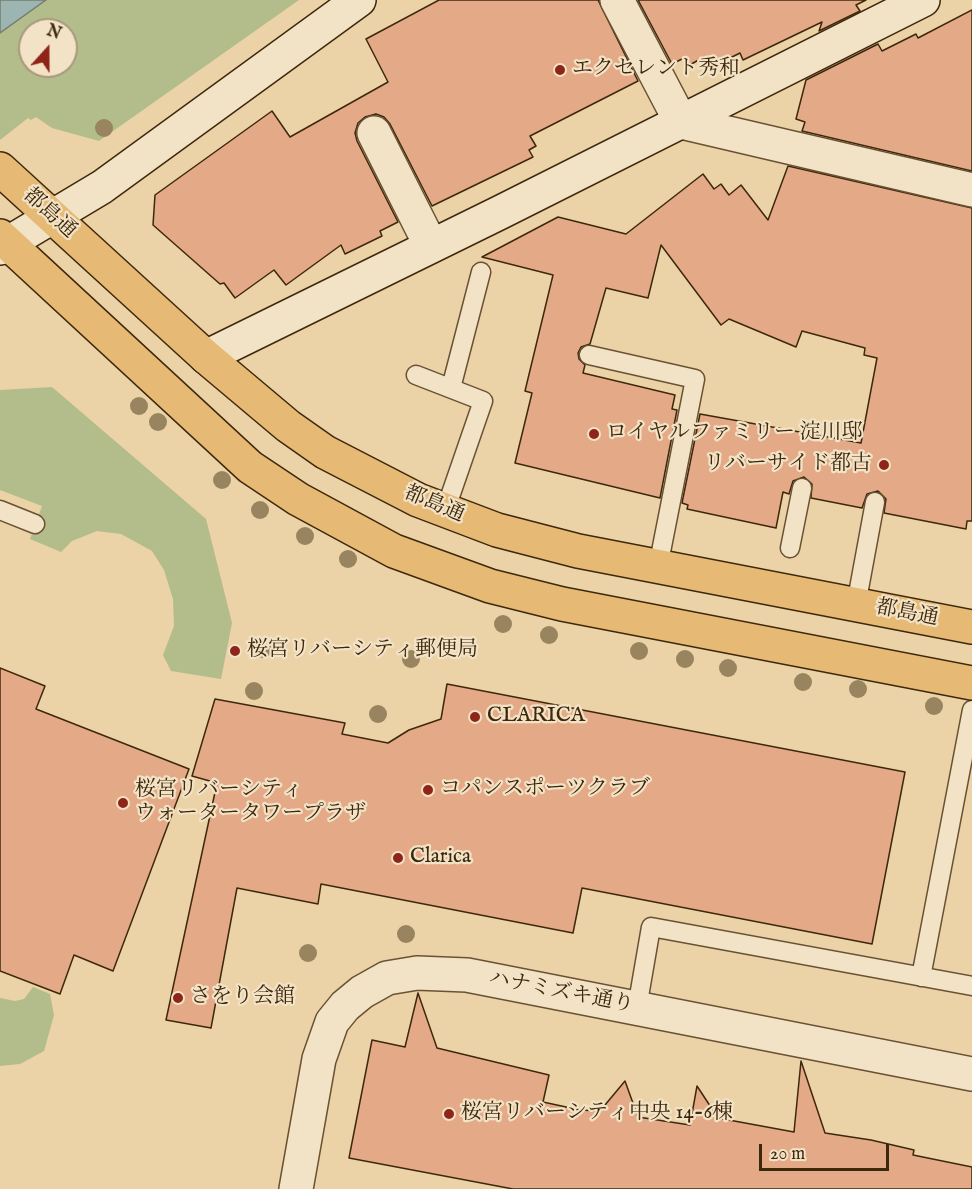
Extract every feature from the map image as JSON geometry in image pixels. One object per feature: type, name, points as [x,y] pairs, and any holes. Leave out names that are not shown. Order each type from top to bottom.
[{"type":"main road","name":"都島通","points":[[0,169],[206,357],[288,426],[325,452],[375,479],[445,511],[497,530],[578,551],[972,627]]},
{"type":"main road","points":[[2,243],[250,467],[298,499],[394,550],[490,586],[562,604],[972,683]]},
{"type":"street","points":[[2,243],[53,217],[164,143],[359,0]]},
{"type":"street","points":[[617,0],[681,122],[972,190]]},
{"type":"street","points":[[206,357],[923,0]]},
{"type":"street","points":[[374,132],[431,246]]},
{"type":"street","name":"ハナミズキ通り","points":[[296,1189],[324,1039],[332,1022],[345,1006],[387,978],[417,973],[467,975],[972,1074]]},
{"type":"lane","points":[[451,388],[481,272]]},
{"type":"lane","points":[[589,355],[695,379],[658,567]]},
{"type":"lane","points":[[416,375],[483,400],[445,511]]},
{"type":"lane","points":[[790,548],[802,488]]},
{"type":"lane","points":[[856,605],[875,502]]},
{"type":"lane","points":[[0,510],[35,524]]},
{"type":"lane","points":[[921,977],[972,710]]},
{"type":"lane","points":[[637,1008],[651,927],[972,986]]},
{"type":"green space","points":[[46,0],[299,0],[99,141],[52,128],[36,117],[31,120],[28,118],[0,140],[0,33],[18,20],[18,78],[78,78],[78,18],[21,18]]},
{"type":"green space","points":[[52,387],[206,519],[232,623],[221,679],[171,671],[163,655],[174,626],[173,599],[164,570],[152,551],[121,534],[97,531],[72,541],[61,552],[30,539],[42,506],[0,490],[0,390]]},
{"type":"green space","points":[[33,987],[50,994],[54,1015],[44,1051],[20,1064],[0,1066],[0,998],[15,1001],[24,999]]},
{"type":"water","points":[[0,0],[46,0],[18,18],[0,33]]},
{"type":"building","points":[[439,0],[598,0],[638,81],[530,136],[536,146],[529,150],[533,157],[432,206],[390,124],[384,117],[376,114],[365,117],[358,123],[355,133],[357,141],[398,222],[380,231],[382,236],[345,254],[341,245],[286,285],[274,270],[235,298],[224,283],[220,284],[153,225],[155,195],[272,111],[290,137],[388,82],[366,39]]},
{"type":"building","points":[[638,0],[866,0],[856,5],[860,11],[819,31],[822,22],[743,60],[740,53],[708,69],[702,58],[688,66],[684,58],[672,64]]},
{"type":"building","points":[[972,10],[972,171],[802,131],[805,122],[796,119],[806,80],[878,44],[882,51],[916,34],[918,38]]},
{"type":"building","points":[[788,166],[972,208],[972,521],[967,521],[966,529],[884,513],[886,499],[878,491],[867,494],[862,508],[811,498],[812,484],[804,477],[793,481],[789,494],[783,492],[776,528],[687,509],[688,505],[682,503],[700,414],[861,443],[877,358],[864,355],[865,348],[802,331],[796,347],[729,319],[721,325],[661,245],[648,298],[606,288],[590,344],[581,347],[578,353],[579,359],[585,365],[583,373],[675,395],[672,409],[677,410],[660,498],[515,463],[532,393],[525,391],[553,275],[482,257],[558,217],[626,234],[703,174],[714,189],[721,184],[729,195],[741,185],[768,220]]},
{"type":"building","name":"桜宮リバーシティ ウォータータワープラザ","points":[[0,668],[45,686],[36,709],[189,769],[113,971],[74,955],[60,994],[0,971]]},
{"type":"building","points":[[447,684],[905,772],[872,944],[582,888],[573,933],[321,884],[318,904],[237,888],[211,1028],[166,1020],[217,783],[192,776],[215,699],[345,723],[342,734],[388,743],[409,730],[441,719]]},
{"type":"building","points":[[418,993],[437,1048],[549,1075],[543,1102],[580,1110],[600,1111],[625,1081],[638,1117],[690,1125],[697,1086],[718,1118],[794,1132],[801,1061],[825,1133],[871,1140],[914,1150],[913,1155],[972,1167],[972,1189],[513,1189],[349,1158],[372,1040],[405,1047]]},
{"type":"place","name":"エクセレント秀和","points":[[560,70]]},
{"type":"place","name":"ロイヤルファミリー 淀川邸","points":[[594,434]]},
{"type":"place","name":"リバーサイド都古","points":[[884,465]]},
{"type":"place","name":"桜宮リバーシティ郵便局","points":[[235,651]]},
{"type":"place","name":"CLARICA","points":[[475,717]]},
{"type":"place","name":"コパンスポーツクラブ","points":[[428,790]]},
{"type":"place","name":"桜宮リバーシティ ウォータータワープラザ","points":[[123,803]]},
{"type":"place","name":"Clarica","points":[[398,858]]},
{"type":"place","name":"さをり会館","points":[[178,998]]},
{"type":"place","name":"桜宮リバーシティ中央 14-6棟","points":[[449,1114]]}]
